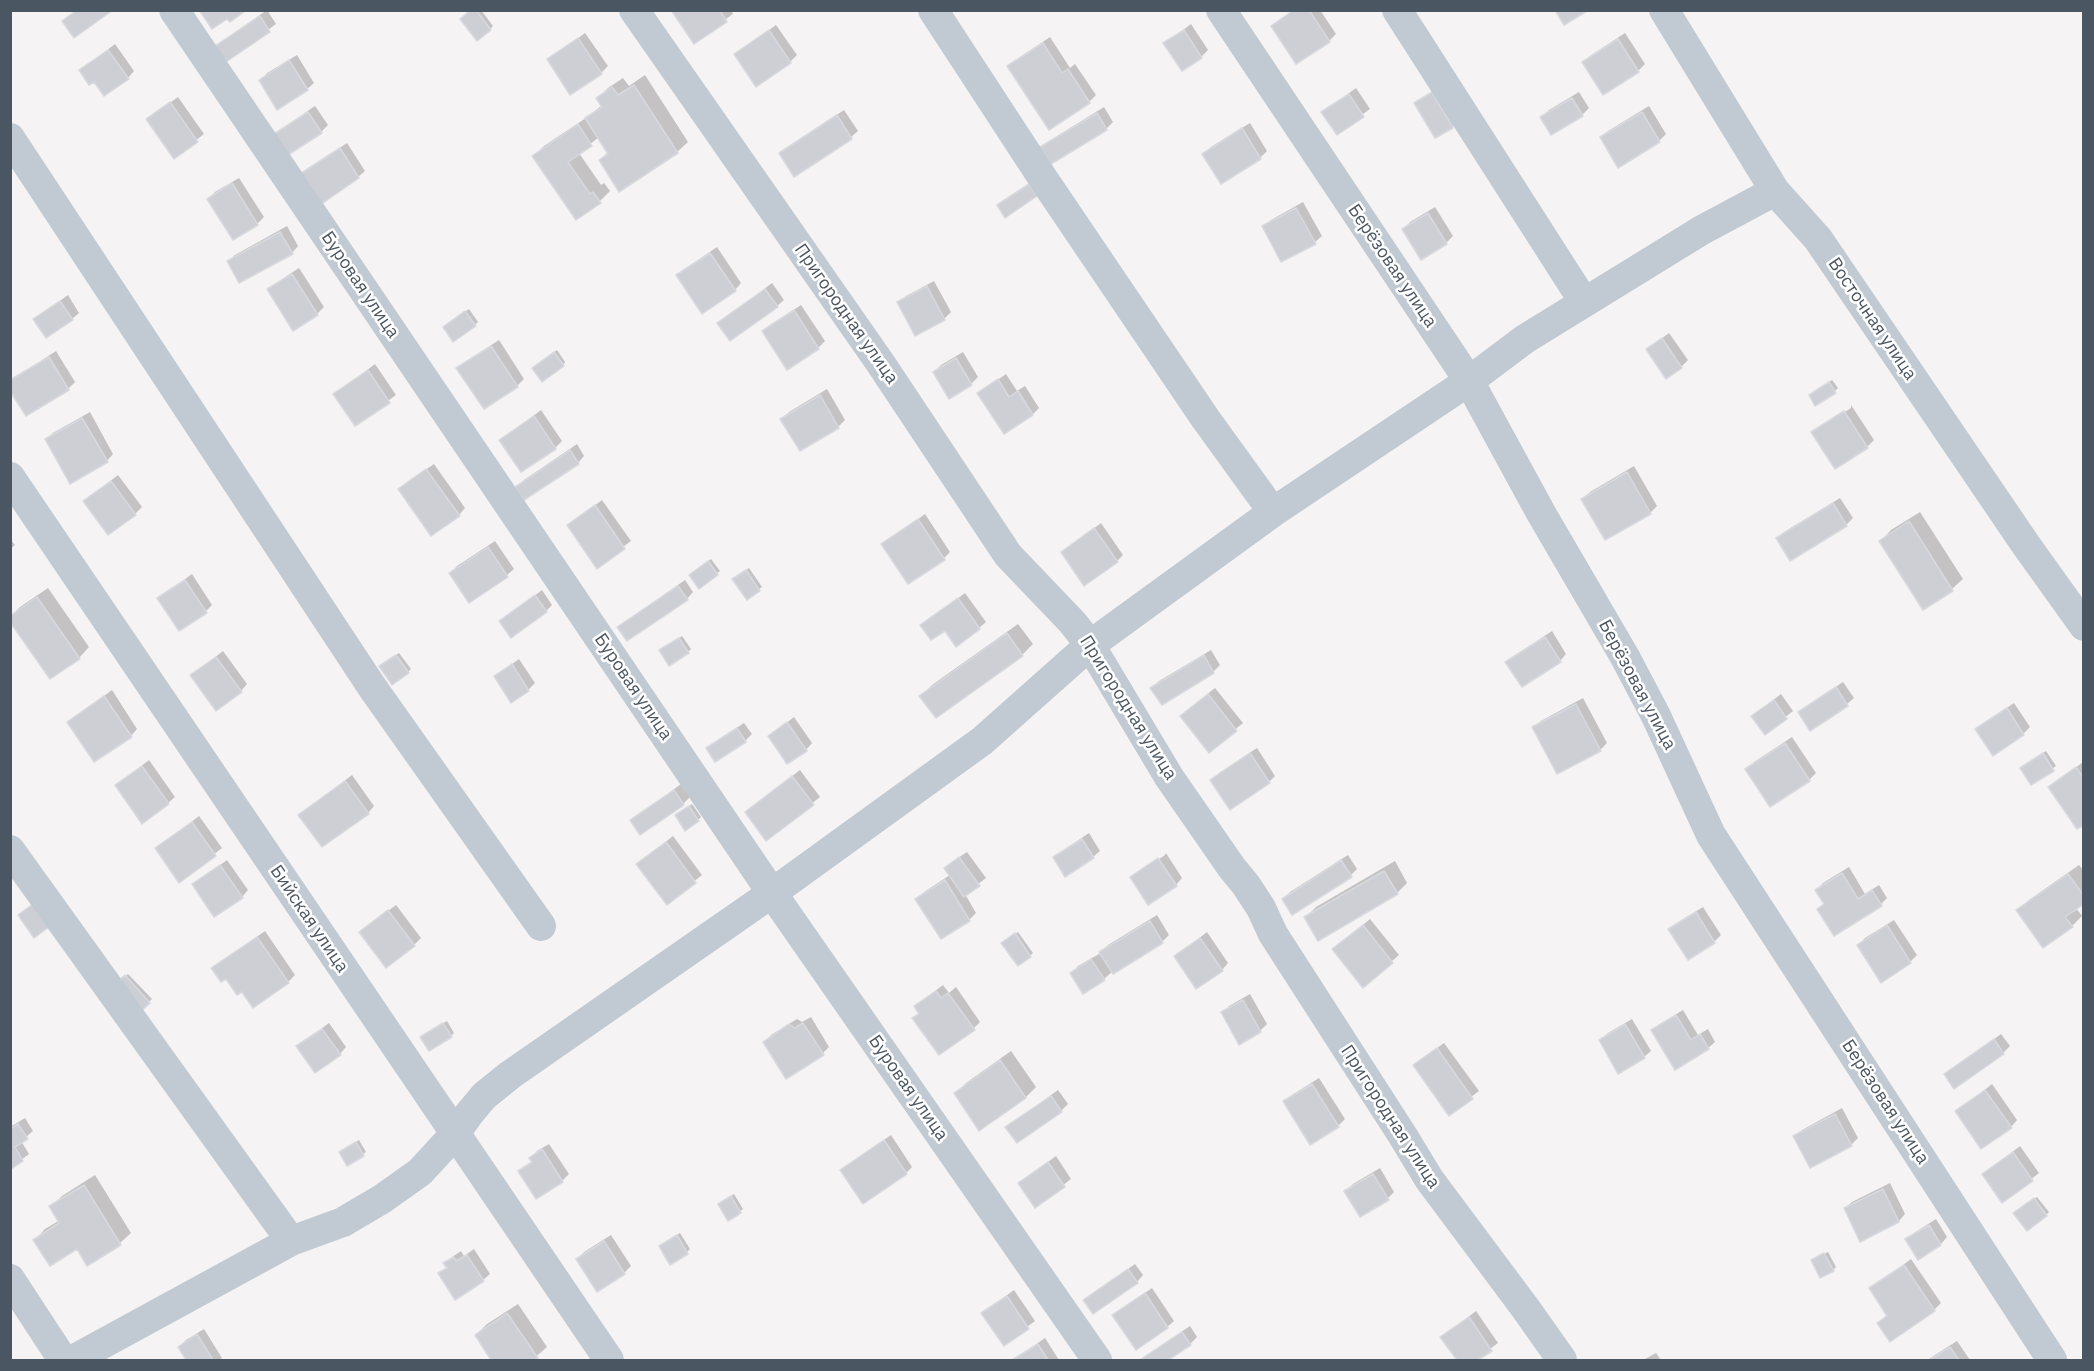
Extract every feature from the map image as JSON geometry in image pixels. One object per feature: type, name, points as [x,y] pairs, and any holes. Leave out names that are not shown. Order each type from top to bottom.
[{"type":"street","name":"Буровая улица","points":[[174,10],[772,893],[1096,1360]]},
{"type":"street","name":"Пригородная улица","points":[[634,10],[881,364],[1008,555],[1074,623],[1090,645],[1169,777],[1261,908],[1273,934],[1429,1179],[1527,1309],[1562,1360]]},
{"type":"street","points":[[933,10],[1044,180],[1198,408],[1273,512]]},
{"type":"street","name":"Берёзовая улица","points":[[1221,10],[1469,381],[1541,513],[1625,657],[1656,716],[1711,835],[2052,1360]]},
{"type":"street","points":[[1397,10],[1584,303]]},
{"type":"street","name":"Восточная улица","points":[[1664,10],[1775,190],[1818,239],[2026,545],[2084,626]]},
{"type":"street","points":[[10,138],[372,687],[541,926]]},
{"type":"street","points":[[73,1360],[291,1241],[344,1222],[382,1199],[420,1172],[455,1134],[484,1096],[510,1075],[772,893],[982,741],[1090,645],[1273,512],[1469,381],[1525,339],[1702,230],[1775,190]]},
{"type":"street","name":"Бийская улица","points":[[10,477],[609,1360]]},
{"type":"street","points":[[10,850],[291,1241]]},
{"type":"street","points":[[10,1279],[63,1360]]},
{"type":"building","points":[[77,10],[113,10],[74,38],[62,21]]},
{"type":"building","points":[[199,10],[243,10],[244,12],[230,22],[227,19],[212,29]]},
{"type":"building","points":[[471,10],[476,10],[491,30],[477,41],[460,19]]},
{"type":"building","points":[[671,10],[720,10],[727,22],[694,44]]},
{"type":"building","points":[[1294,10],[1309,10],[1330,42],[1296,64],[1271,26]]},
{"type":"building","points":[[1555,10],[1586,10],[1587,11],[1564,25]]},
{"type":"building","points":[[260,16],[270,32],[223,64],[212,48]]},
{"type":"building","points":[[769,30],[791,63],[756,87],[734,54]]},
{"type":"building","points":[[1184,30],[1202,58],[1182,71],[1163,43]]},
{"type":"building","points":[[578,38],[602,74],[570,95],[547,59]]},
{"type":"building","points":[[1618,39],[1639,72],[1603,95],[1582,62]]},
{"type":"building","points":[[1043,43],[1062,73],[1068,69],[1090,103],[1049,130],[1007,66]]},
{"type":"building","points":[[108,50],[129,79],[104,96],[94,82],[89,85],[79,70]]},
{"type":"building","points":[[289,60],[308,90],[277,110],[259,80]]},
{"type":"building","points":[[634,85],[678,153],[619,192],[599,160],[608,154],[585,118],[602,107],[596,98],[612,87],[618,95]]},
{"type":"building","points":[[1432,92],[1453,128],[1435,138],[1414,103]]},
{"type":"building","points":[[1349,94],[1364,117],[1337,135],[1321,112]]},
{"type":"building","points":[[1572,98],[1583,116],[1551,135],[1540,117]]},
{"type":"building","points":[[170,102],[198,142],[174,159],[146,119]]},
{"type":"building","points":[[308,112],[322,133],[288,155],[274,134]]},
{"type":"building","points":[[1642,112],[1660,142],[1618,168],[1600,137]]},
{"type":"building","points":[[1097,113],[1107,130],[1051,164],[1040,147]]},
{"type":"building","points":[[837,115],[852,139],[794,177],[779,153]]},
{"type":"building","points":[[578,124],[592,146],[568,162],[590,194],[593,192],[601,203],[576,220],[532,156]]},
{"type":"building","points":[[1242,128],[1261,159],[1221,184],[1202,154]]},
{"type":"building","points":[[340,148],[359,178],[320,205],[300,174]]},
{"type":"building","points":[[232,183],[258,225],[233,240],[207,199]]},
{"type":"building","points":[[1029,184],[1037,196],[1005,218],[997,205]]},
{"type":"building","points":[[1296,208],[1316,244],[1281,262],[1262,226]]},
{"type":"building","points":[[1428,213],[1447,244],[1421,260],[1402,229]]},
{"type":"building","points":[[280,232],[293,254],[239,283],[227,261]]},
{"type":"building","points":[[710,253],[736,291],[702,314],[676,275]]},
{"type":"building","points":[[292,274],[318,315],[293,331],[267,289]]},
{"type":"building","points":[[927,286],[945,320],[915,336],[897,302]]},
{"type":"building","points":[[765,289],[778,307],[730,341],[717,323]]},
{"type":"building","points":[[60,301],[73,320],[46,338],[33,319]]},
{"type":"building","points":[[794,310],[819,349],[787,370],[762,331]]},
{"type":"building","points":[[465,311],[476,326],[453,342],[443,327]]},
{"type":"building","points":[[1662,338],[1682,368],[1666,379],[1646,349]]},
{"type":"building","points":[[491,346],[518,387],[484,409],[456,368]]},
{"type":"building","points":[[554,352],[564,366],[542,382],[532,368]]},
{"type":"building","points":[[49,357],[69,390],[26,416],[10,391],[10,380]]},
{"type":"building","points":[[956,358],[972,385],[949,399],[933,372]]},
{"type":"building","points":[[368,370],[390,403],[355,426],[333,394]]},
{"type":"building","points":[[998,379],[1009,397],[1018,391],[1033,415],[1004,434],[977,393]]},
{"type":"building","points":[[1829,382],[1836,393],[1815,406],[1809,395]]},
{"type":"building","points":[[820,395],[839,428],[800,451],[780,419]]},
{"type":"building","points":[[1844,411],[1868,448],[1835,469],[1811,432]]},
{"type":"building","points":[[534,416],[556,449],[521,472],[499,440]]},
{"type":"building","points":[[82,418],[108,462],[70,484],[45,439]]},
{"type":"building","points":[[570,450],[579,464],[524,500],[515,487]]},
{"type":"building","points":[[426,469],[460,516],[431,536],[398,489]]},
{"type":"building","points":[[1627,472],[1651,514],[1605,540],[1581,499]]},
{"type":"building","points":[[111,481],[136,515],[108,535],[83,501]]},
{"type":"building","points":[[1833,503],[1847,526],[1790,561],[1776,538]]},
{"type":"building","points":[[595,505],[625,549],[597,569],[567,525]]},
{"type":"building","points":[[918,519],[945,560],[908,584],[881,544]]},
{"type":"building","points":[[1909,521],[1953,591],[1923,610],[1879,541]]},
{"type":"building","points":[[1094,528],[1118,562],[1084,586],[1061,552]]},
{"type":"building","points":[[488,547],[508,577],[469,603],[449,573]]},
{"type":"building","points":[[708,561],[718,575],[699,589],[689,575]]},
{"type":"building","points":[[746,570],[760,591],[747,600],[732,579]]},
{"type":"building","points":[[185,580],[207,613],[179,631],[157,598]]},
{"type":"building","points":[[678,586],[688,600],[627,641],[617,627]]},
{"type":"building","points":[[535,595],[547,612],[511,638],[499,621]]},
{"type":"building","points":[[37,597],[80,659],[50,679],[10,622],[10,616]]},
{"type":"building","points":[[958,598],[980,629],[956,647],[945,631],[931,640],[920,625]]},
{"type":"building","points":[[1007,633],[1023,656],[936,718],[919,696]]},
{"type":"building","points":[[1545,637],[1561,662],[1522,687],[1505,662]]},
{"type":"building","points":[[679,638],[689,653],[669,666],[659,650]]},
{"type":"building","points":[[396,655],[409,673],[392,685],[379,666]]},
{"type":"building","points":[[1204,655],[1214,673],[1162,705],[1150,688]]},
{"type":"building","points":[[216,657],[242,692],[216,711],[190,675]]},
{"type":"building","points":[[512,664],[529,691],[511,703],[494,676]]},
{"type":"building","points":[[1836,687],[1848,706],[1810,731],[1798,712]]},
{"type":"building","points":[[1208,694],[1237,731],[1209,753],[1180,716]]},
{"type":"building","points":[[104,696],[132,737],[94,762],[67,722]]},
{"type":"building","points":[[1774,700],[1787,719],[1765,735],[1751,716]]},
{"type":"building","points":[[1576,704],[1601,751],[1557,774],[1532,727]]},
{"type":"building","points":[[2007,708],[2024,735],[1993,756],[1975,729]]},
{"type":"building","points":[[787,722],[807,751],[787,764],[768,736]]},
{"type":"building","points":[[737,728],[746,742],[715,762],[706,748]]},
{"type":"building","points":[[1785,743],[1810,781],[1770,807],[1745,769]]},
{"type":"building","points":[[1250,753],[1270,783],[1230,810],[1210,780]]},
{"type":"building","points":[[2043,753],[2054,771],[2031,785],[2020,768]]},
{"type":"building","points":[[142,766],[169,804],[142,824],[115,785]]},
{"type":"building","points":[[2076,767],[2084,779],[2084,825],[2077,829],[2048,787]]},
{"type":"building","points":[[792,776],[814,805],[766,841],[745,812]]},
{"type":"building","points":[[345,781],[369,814],[322,847],[298,815]]},
{"type":"building","points":[[674,790],[684,805],[640,835],[630,820]]},
{"type":"building","points":[[689,806],[699,821],[685,831],[675,815]]},
{"type":"building","points":[[192,822],[216,856],[179,883],[155,848]]},
{"type":"building","points":[[1082,839],[1094,858],[1065,877],[1053,857]]},
{"type":"building","points":[[666,842],[696,883],[667,905],[636,864]]},
{"type":"building","points":[[959,857],[980,886],[964,897],[944,868]]},
{"type":"building","points":[[1158,858],[1177,886],[1148,905],[1130,877]]},
{"type":"building","points":[[1341,860],[1352,877],[1292,915],[1282,899]]},
{"type":"building","points":[[220,865],[243,898],[214,917],[192,884]]},
{"type":"building","points":[[1384,871],[1398,894],[1318,941],[1304,917]]},
{"type":"building","points":[[1842,873],[1858,899],[1872,890],[1882,906],[1834,936],[1817,909],[1824,904],[1815,890]]},
{"type":"building","points":[[2068,874],[2084,896],[2084,904],[2065,917],[2073,927],[2043,948],[2016,910]]},
{"type":"building","points":[[945,880],[970,921],[941,939],[915,899]]},
{"type":"building","points":[[33,904],[49,927],[34,938],[18,915]]},
{"type":"building","points":[[388,910],[415,946],[386,968],[359,932]]},
{"type":"building","points":[[1696,912],[1715,943],[1688,960],[1668,929]]},
{"type":"building","points":[[1150,921],[1163,943],[1113,974],[1099,952]]},
{"type":"building","points":[[1363,925],[1393,963],[1363,988],[1332,949]]},
{"type":"building","points":[[1887,925],[1911,963],[1881,983],[1857,945]]},
{"type":"building","points":[[1015,933],[1031,957],[1018,966],[1001,943]]},
{"type":"building","points":[[257,937],[289,983],[253,1008],[242,992],[237,995],[226,979],[221,982],[211,968]]},
{"type":"building","points":[[1200,938],[1223,971],[1196,989],[1174,956]]},
{"type":"building","points":[[1091,959],[1105,980],[1083,994],[1070,973]]},
{"type":"building","points":[[125,975],[150,1003],[138,1014],[113,986]]},
{"type":"building","points":[[936,991],[941,998],[948,993],[975,1030],[939,1055],[912,1018],[919,1014],[914,1006]]},
{"type":"building","points":[[1243,1000],[1261,1032],[1239,1045],[1221,1012]]},
{"type":"building","points":[[1676,1015],[1691,1040],[1700,1034],[1709,1049],[1675,1070],[1651,1030]]},
{"type":"building","points":[[443,1023],[452,1037],[429,1051],[420,1037]]},
{"type":"building","points":[[803,1023],[824,1055],[786,1079],[763,1042],[789,1024],[795,1028]]},
{"type":"building","points":[[1625,1024],[1645,1058],[1618,1074],[1599,1040]]},
{"type":"building","points":[[322,1029],[341,1055],[315,1073],[296,1046]]},
{"type":"building","points":[[1994,1039],[2004,1054],[1954,1089],[1944,1074]]},
{"type":"building","points":[[1437,1048],[1473,1099],[1449,1116],[1413,1065]]},
{"type":"building","points":[[1000,1060],[1026,1098],[979,1131],[954,1093]]},
{"type":"building","points":[[1312,1084],[1339,1127],[1310,1145],[1283,1101]]},
{"type":"building","points":[[1985,1090],[2012,1128],[1981,1149],[1955,1111]]},
{"type":"building","points":[[1051,1096],[1062,1112],[1017,1143],[1005,1127]]},
{"type":"building","points":[[1835,1114],[1852,1146],[1810,1168],[1793,1136]]},
{"type":"building","points":[[18,1124],[28,1139],[15,1147],[23,1161],[10,1170],[10,1129]]},
{"type":"building","points":[[884,1140],[907,1174],[863,1204],[840,1170]]},
{"type":"building","points":[[356,1142],[364,1156],[347,1166],[339,1152]]},
{"type":"building","points":[[542,1149],[563,1182],[536,1199],[518,1171],[532,1162],[529,1158]]},
{"type":"building","points":[[2013,1152],[2033,1181],[2002,1203],[1982,1174]]},
{"type":"building","points":[[1048,1162],[1065,1187],[1035,1208],[1018,1183]]},
{"type":"building","points":[[1373,1174],[1389,1200],[1360,1217],[1344,1191]]},
{"type":"building","points":[[84,1185],[121,1245],[87,1266],[77,1249],[50,1266],[33,1240],[59,1223],[49,1206]]},
{"type":"building","points":[[1883,1189],[1899,1222],[1860,1242],[1844,1208]]},
{"type":"building","points":[[731,1196],[741,1213],[728,1221],[718,1204]]},
{"type":"building","points":[[2034,1198],[2047,1216],[2027,1231],[2013,1213]]},
{"type":"building","points":[[1929,1225],[1941,1245],[1918,1260],[1905,1239]]},
{"type":"building","points":[[677,1235],[688,1254],[670,1265],[659,1246]]},
{"type":"building","points":[[604,1241],[625,1274],[597,1292],[576,1259]]},
{"type":"building","points":[[1824,1253],[1834,1271],[1820,1278],[1811,1260]]},
{"type":"building","points":[[467,1255],[484,1281],[455,1300],[438,1273],[447,1268],[443,1263],[454,1257],[456,1261]]},
{"type":"building","points":[[1904,1265],[1935,1311],[1890,1342],[1877,1323],[1887,1316],[1869,1288]]},
{"type":"building","points":[[1128,1269],[1138,1283],[1093,1314],[1083,1300]]},
{"type":"building","points":[[1145,1293],[1168,1328],[1136,1350],[1112,1315]]},
{"type":"building","points":[[1007,1296],[1029,1329],[1004,1346],[981,1313]]},
{"type":"building","points":[[507,1313],[538,1358],[534,1360],[491,1360],[475,1335]]},
{"type":"building","points":[[1469,1317],[1492,1351],[1478,1360],[1457,1360],[1440,1337]]},
{"type":"building","points":[[1182,1332],[1191,1345],[1168,1360],[1140,1360]]},
{"type":"building","points":[[197,1334],[213,1360],[186,1360],[178,1347]]},
{"type":"building","points":[[1038,1344],[1048,1360],[1012,1360]]},
{"type":"building","points":[[1950,1347],[1959,1360],[1929,1360]]}]
